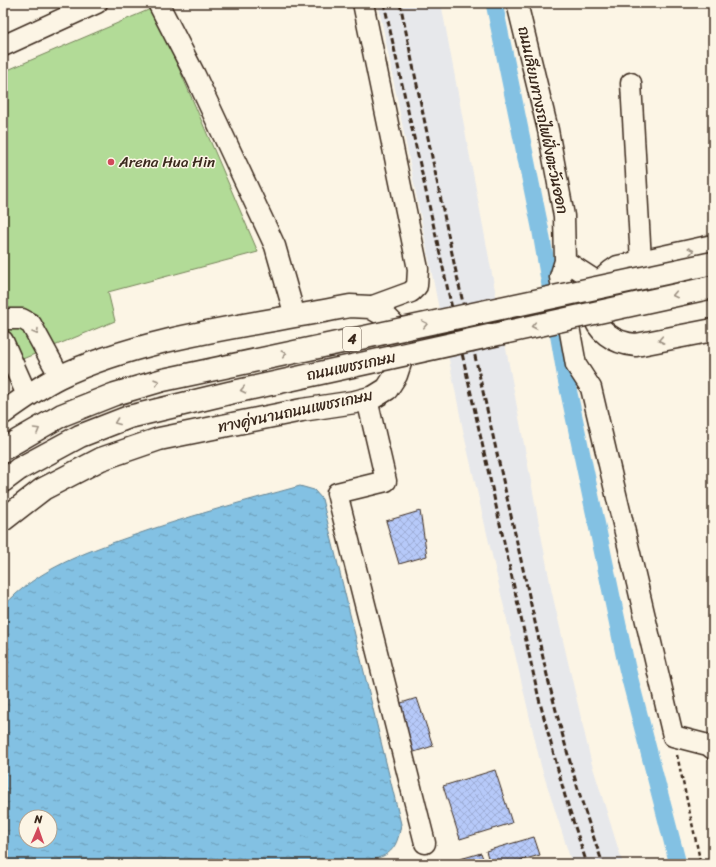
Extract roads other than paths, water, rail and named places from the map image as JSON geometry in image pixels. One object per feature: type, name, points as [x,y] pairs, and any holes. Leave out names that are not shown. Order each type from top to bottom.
[{"type":"main road","points":[[713,246],[618,267],[599,283],[594,294],[593,306],[595,319],[602,330],[611,339],[623,344],[636,345],[713,330]]},
{"type":"main road","name":"ถนนเพชรเกษม","points":[[3,449],[62,415],[115,394],[163,380],[713,263]]},
{"type":"main road","name":"ถนนเพชรเกษม","points":[[11,475],[80,436],[129,417],[713,287]]},
{"type":"main road","points":[[3,413],[27,396],[60,377],[99,361],[129,351],[187,337],[295,316],[350,306],[370,307]]},
{"type":"main road","name":"ทางคู่ขนานถนนเพชรเกษม","points":[[3,520],[43,489],[101,459],[154,441],[374,397],[387,389],[396,375],[401,360],[399,334],[384,315],[370,307]]},
{"type":"street","points":[[3,46],[97,3]]},
{"type":"street","points":[[158,3],[195,75],[275,246],[295,316]]},
{"type":"street","points":[[363,3],[418,269],[417,286],[410,292],[370,307]]},
{"type":"street","name":"ถนนเลียบทางรถไฟฝั่งตะวันออก","points":[[518,3],[548,130],[564,216],[565,261],[560,277],[576,365],[591,388],[673,736],[708,746],[713,749]]},
{"type":"street","points":[[631,83],[641,261]]},
{"type":"street","points":[[565,261],[599,283]]},
{"type":"street","points":[[3,319],[22,318],[31,324],[60,377]]},
{"type":"street","points":[[3,341],[27,396]]},
{"type":"street","points":[[367,399],[386,481],[337,492],[425,843]]},
{"type":"water","points":[[300,486],[314,490],[322,499],[401,824],[399,836],[395,845],[385,855],[378,858],[348,864],[3,864],[3,607],[30,583],[61,564],[78,556],[150,530]]},
{"type":"waterway","points":[[494,3],[540,227],[566,379],[627,668],[678,864]]},
{"type":"railway","points":[[384,3],[539,699],[565,796],[587,864]]},
{"type":"railway","points":[[400,3],[454,263],[546,671],[572,768],[603,864]]},
{"type":"place","name":"Arena Hua Hin","points":[[111,162]]}]
